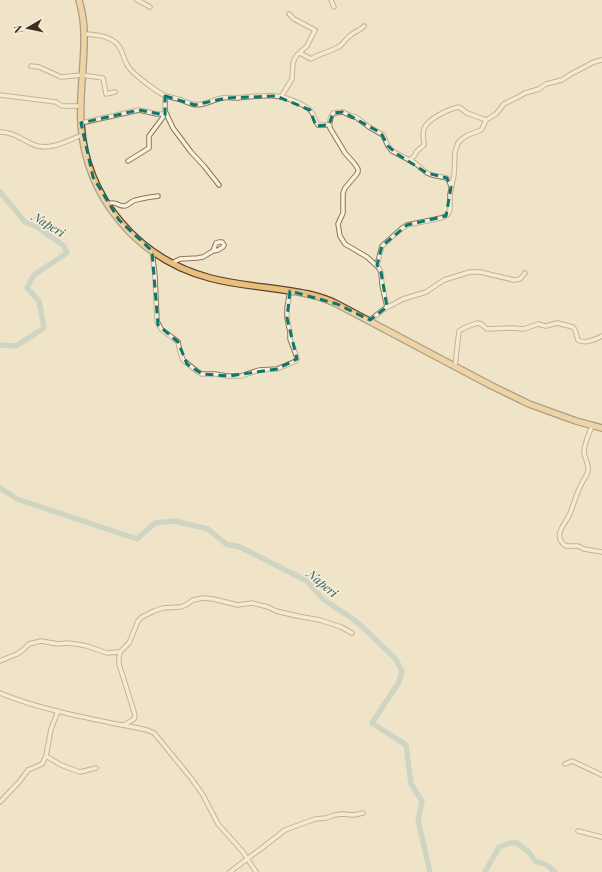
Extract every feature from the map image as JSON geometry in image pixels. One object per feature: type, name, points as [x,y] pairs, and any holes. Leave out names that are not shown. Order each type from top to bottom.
[{"type":"highway","points":[[79,0],[83,16],[84,34],[81,123],[84,144],[93,176],[107,204],[119,220],[130,232],[152,251],[186,270],[211,278],[232,283],[311,295],[337,304],[529,404],[554,414],[602,428]]},
{"type":"street","points":[[137,0],[150,7]]},
{"type":"street","points":[[331,0],[334,7]]},
{"type":"street","points":[[281,97],[292,79],[293,63],[297,55],[307,46],[315,30],[294,19],[290,14]]},
{"type":"street","points":[[300,52],[311,59],[317,55],[341,46],[351,34],[362,29],[364,26]]},
{"type":"street","points":[[84,34],[96,35],[113,40],[118,45],[124,61],[130,69],[165,96],[195,105],[226,98],[276,96],[296,102],[310,110],[313,113],[315,122],[318,125],[329,125]]},
{"type":"street","points":[[387,307],[382,285],[381,272],[377,263],[382,246],[407,225],[441,218],[448,214],[450,210],[451,187],[454,175],[455,152],[458,143],[468,135],[482,129],[486,120],[496,114],[504,104],[526,93],[539,89],[546,84],[562,80],[594,62],[602,60]]},
{"type":"street","points":[[31,66],[39,67],[61,77],[82,75],[103,78],[106,94],[115,92]]},
{"type":"street","points":[[0,95],[56,102],[62,106],[81,106]]},
{"type":"street","points":[[128,161],[148,150],[150,147],[149,136],[165,112],[165,96]]},
{"type":"street","points":[[410,160],[424,145],[424,129],[433,119],[459,107],[467,113],[486,120]]},
{"type":"street","points":[[81,123],[139,110],[157,114],[165,112]]},
{"type":"street","points":[[165,112],[173,128],[184,143],[219,185]]},
{"type":"street","points":[[379,268],[367,257],[345,244],[340,236],[338,224],[343,213],[343,193],[345,188],[358,172],[358,169],[345,153],[331,130],[329,125],[333,113],[343,112],[356,117],[383,135],[392,151],[410,160],[427,173],[447,178],[451,187]]},
{"type":"street","points":[[0,132],[11,133],[30,144],[44,147],[58,144],[82,135]]},
{"type":"street","points":[[107,204],[112,202],[125,206],[133,201],[158,196]]},
{"type":"street","points":[[152,251],[158,324],[162,330],[178,342],[180,355],[183,360],[202,374],[241,376],[260,370],[277,369],[296,361],[297,360],[286,318],[290,291]]},
{"type":"street","points":[[172,263],[180,259],[203,257],[213,251]]},
{"type":"street","points":[[370,320],[387,307],[405,298],[428,291],[444,280],[470,272],[514,280],[520,278],[525,273]]},
{"type":"street","points":[[455,366],[460,330],[477,323],[481,324],[487,329],[524,329],[538,324],[546,326],[557,322],[573,327],[578,340],[583,342],[602,336]]},
{"type":"street","points":[[592,426],[584,449],[588,472],[560,533],[561,541],[566,546],[576,546],[585,550],[602,552]]},
{"type":"street","points":[[124,725],[134,719],[135,715],[119,664],[120,652],[129,643],[138,621],[142,617],[154,611],[163,608],[180,607],[193,600],[203,598],[235,604],[252,603],[268,607],[276,611],[341,626],[352,633]]},
{"type":"street","points":[[0,661],[17,654],[29,644],[41,641],[87,646],[107,653],[120,652]]},
{"type":"street","points":[[0,693],[18,701],[147,730],[157,736],[199,790],[218,824],[256,872]]},
{"type":"street","points":[[0,802],[28,770],[42,764],[46,756],[51,729],[58,711]]},
{"type":"street","points":[[46,756],[61,766],[80,772],[96,768]]},
{"type":"street","points":[[565,764],[572,761],[602,775]]},
{"type":"street","points":[[230,872],[285,830],[315,819],[326,818],[339,814],[354,815],[363,813]]},
{"type":"street","points":[[578,831],[602,837]]},
{"type":"highlighted area","points":[[165,96],[195,105],[226,98],[276,96],[310,110],[316,126],[329,125],[333,113],[343,112],[381,133],[388,146],[397,154],[427,173],[447,178],[451,187],[446,216],[407,225],[382,246],[377,265],[381,272],[387,307],[370,320],[337,304],[290,291],[287,318],[297,359],[277,369],[229,376],[202,374],[187,364],[178,342],[158,325],[152,251],[119,220],[93,177],[81,123],[139,110],[165,115]]},
{"type":"waterway","name":"Naperi","points":[[0,192],[25,222],[37,227],[64,246],[67,253],[34,275],[27,288],[39,301],[44,328],[16,346],[0,345]]},
{"type":"waterway","name":"Naperi","points":[[0,488],[17,499],[137,539],[155,523],[175,521],[208,529],[226,544],[240,547],[307,581],[323,599],[357,622],[395,658],[402,671],[399,682],[372,723],[406,745],[411,784],[422,801],[418,820],[430,872]]},
{"type":"waterway","name":"Naperi","points":[[485,872],[499,847],[510,843],[517,843],[529,852],[535,861],[547,865],[555,872]]}]
